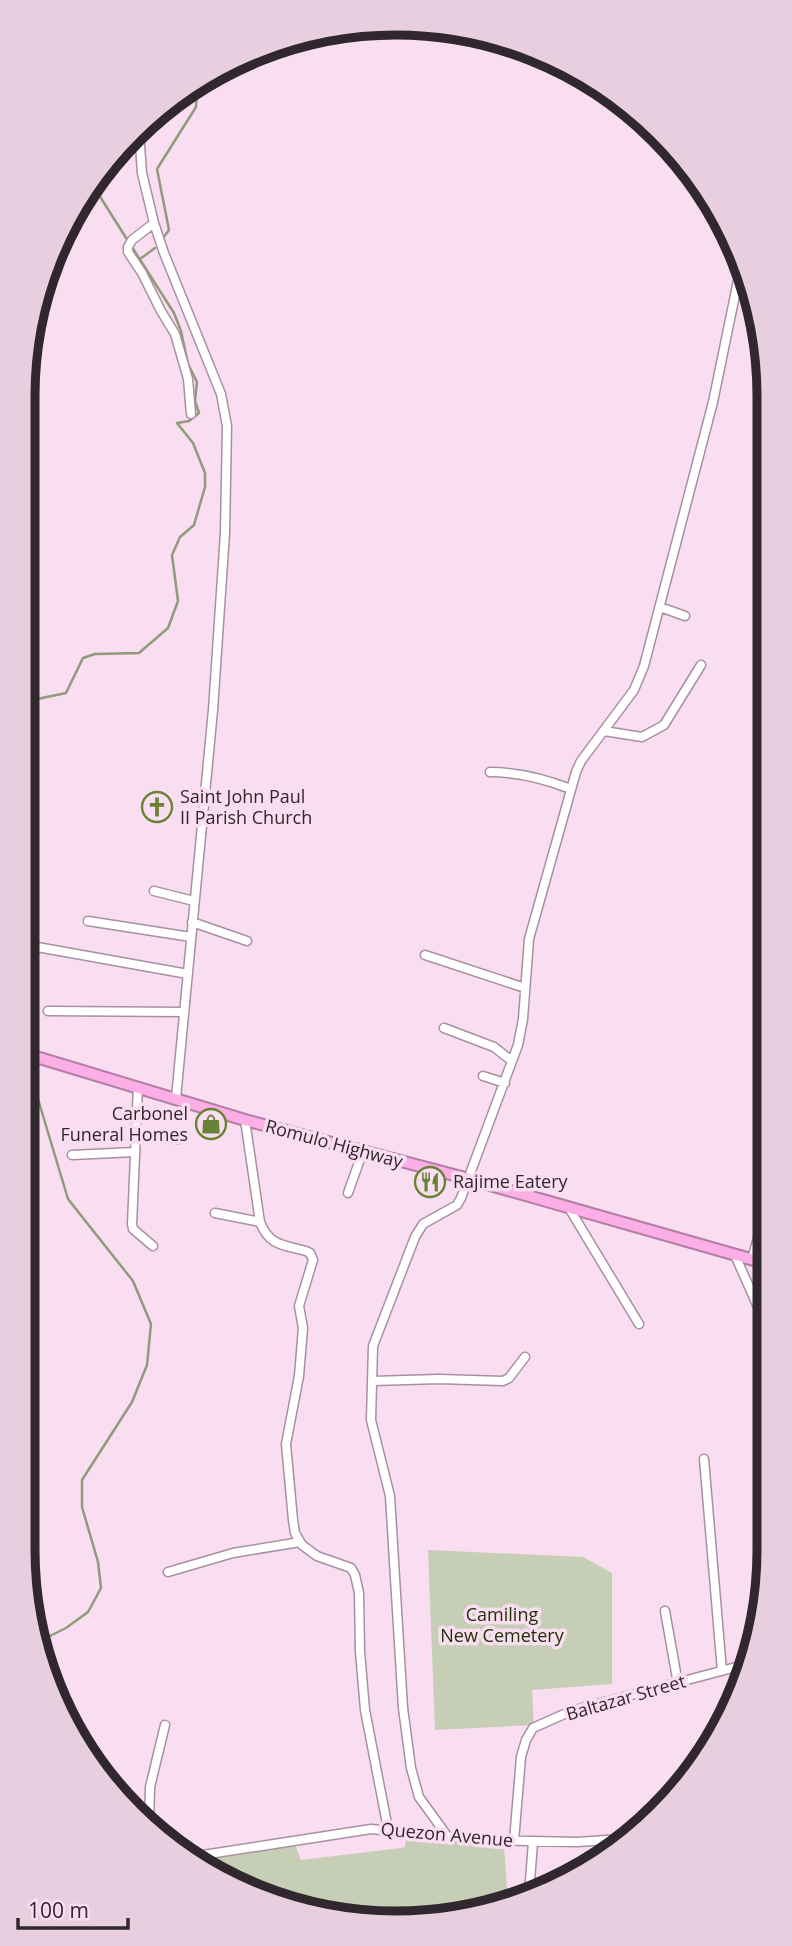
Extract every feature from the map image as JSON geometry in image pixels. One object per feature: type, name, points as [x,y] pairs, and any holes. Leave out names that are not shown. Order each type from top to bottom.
[{"type":"highway","name":"Romulo Highway","points":[[35,1057],[245,1120],[468,1179],[757,1261]]},
{"type":"street","points":[[140,142],[142,173],[154,223],[221,394],[227,419],[225,533],[213,710],[176,1098]]},
{"type":"street","points":[[154,223],[132,240],[128,252],[176,334],[188,379],[191,414]]},
{"type":"street","points":[[448,1838],[419,1797],[411,1768],[403,1708],[390,1496],[371,1420],[373,1346],[415,1237],[423,1224],[457,1205],[505,1083],[522,1030],[529,939],[571,789],[578,766],[639,680],[713,402],[738,280]]},
{"type":"street","points":[[660,607],[685,616]]},
{"type":"street","points":[[604,731],[642,737],[664,725],[701,665]]},
{"type":"street","points":[[490,772],[516,774],[571,789]]},
{"type":"street","points":[[154,891],[194,901]]},
{"type":"street","points":[[88,921],[191,937]]},
{"type":"street","points":[[192,922],[247,941]]},
{"type":"street","points":[[35,947],[188,974]]},
{"type":"street","points":[[425,955],[525,988]]},
{"type":"street","points":[[48,1011],[184,1012]]},
{"type":"street","points":[[444,1028],[494,1047],[512,1061]]},
{"type":"street","points":[[483,1076],[505,1083]]},
{"type":"street","points":[[138,1087],[132,1224],[133,1229],[153,1246]]},
{"type":"street","points":[[245,1120],[260,1222],[268,1238],[306,1251],[313,1260],[299,1306],[303,1328],[299,1376],[286,1444],[293,1520],[300,1542],[317,1556],[351,1568],[355,1574],[359,1593],[365,1710],[388,1829]]},
{"type":"street","points":[[136,1135],[178,1139]]},
{"type":"street","points":[[348,1193],[363,1151]]},
{"type":"street","points":[[72,1155],[135,1152]]},
{"type":"street","points":[[569,1208],[639,1324]]},
{"type":"street","points":[[215,1213],[260,1222]]},
{"type":"street","points":[[752,1259],[757,1241]]},
{"type":"street","points":[[735,1255],[757,1305]]},
{"type":"street","points":[[373,1381],[439,1378],[503,1381],[509,1378],[525,1357]]},
{"type":"street","points":[[704,1459],[722,1671]]},
{"type":"street","points":[[168,1572],[233,1553],[300,1542]]},
{"type":"street","points":[[665,1611],[678,1684]]},
{"type":"street","name":"Baltazar Street","points":[[514,1841],[521,1757],[533,1728],[572,1711],[738,1667]]},
{"type":"street","points":[[149,1813],[150,1787],[165,1725]]},
{"type":"street","name":"Quezon Avenue","points":[[203,1855],[357,1831],[388,1829],[448,1838],[533,1842],[611,1839]]},
{"type":"street","points":[[530,1886],[533,1842]]},
{"type":"green space","name":"Camiling New Cemetery","points":[[428,1550],[583,1557],[612,1573],[612,1684],[532,1690],[534,1725],[435,1730]]},
{"type":"green space","points":[[406,1839],[504,1844],[507,1891],[515,1891],[443,1908],[396,1911],[349,1908],[280,1892],[210,1860],[295,1845],[301,1860],[405,1847]]},
{"type":"waterway","points":[[163,238],[169,230],[157,169],[196,107],[197,95]]},
{"type":"waterway","points":[[98,193],[128,241]]},
{"type":"waterway","points":[[35,699],[66,693],[83,658],[95,654],[139,653],[168,628],[178,601],[172,555],[180,537],[194,525],[205,487],[205,473],[193,443],[177,423],[189,421],[199,413],[195,401],[197,382],[188,364],[174,313],[132,247]]},
{"type":"waterway","points":[[140,259],[155,248]]},
{"type":"waterway","points":[[35,1089],[68,1199],[133,1281],[151,1324],[147,1365],[132,1402],[82,1480],[82,1507],[98,1562],[101,1588],[88,1612],[46,1638]]},
{"type":"place","name":"Saint John Paul II Parish Church","points":[[157,807]]},
{"type":"place","name":"Carbonel Funeral Homes","points":[[211,1124]]},
{"type":"place","name":"Rajime Eatery","points":[[430,1182]]}]
